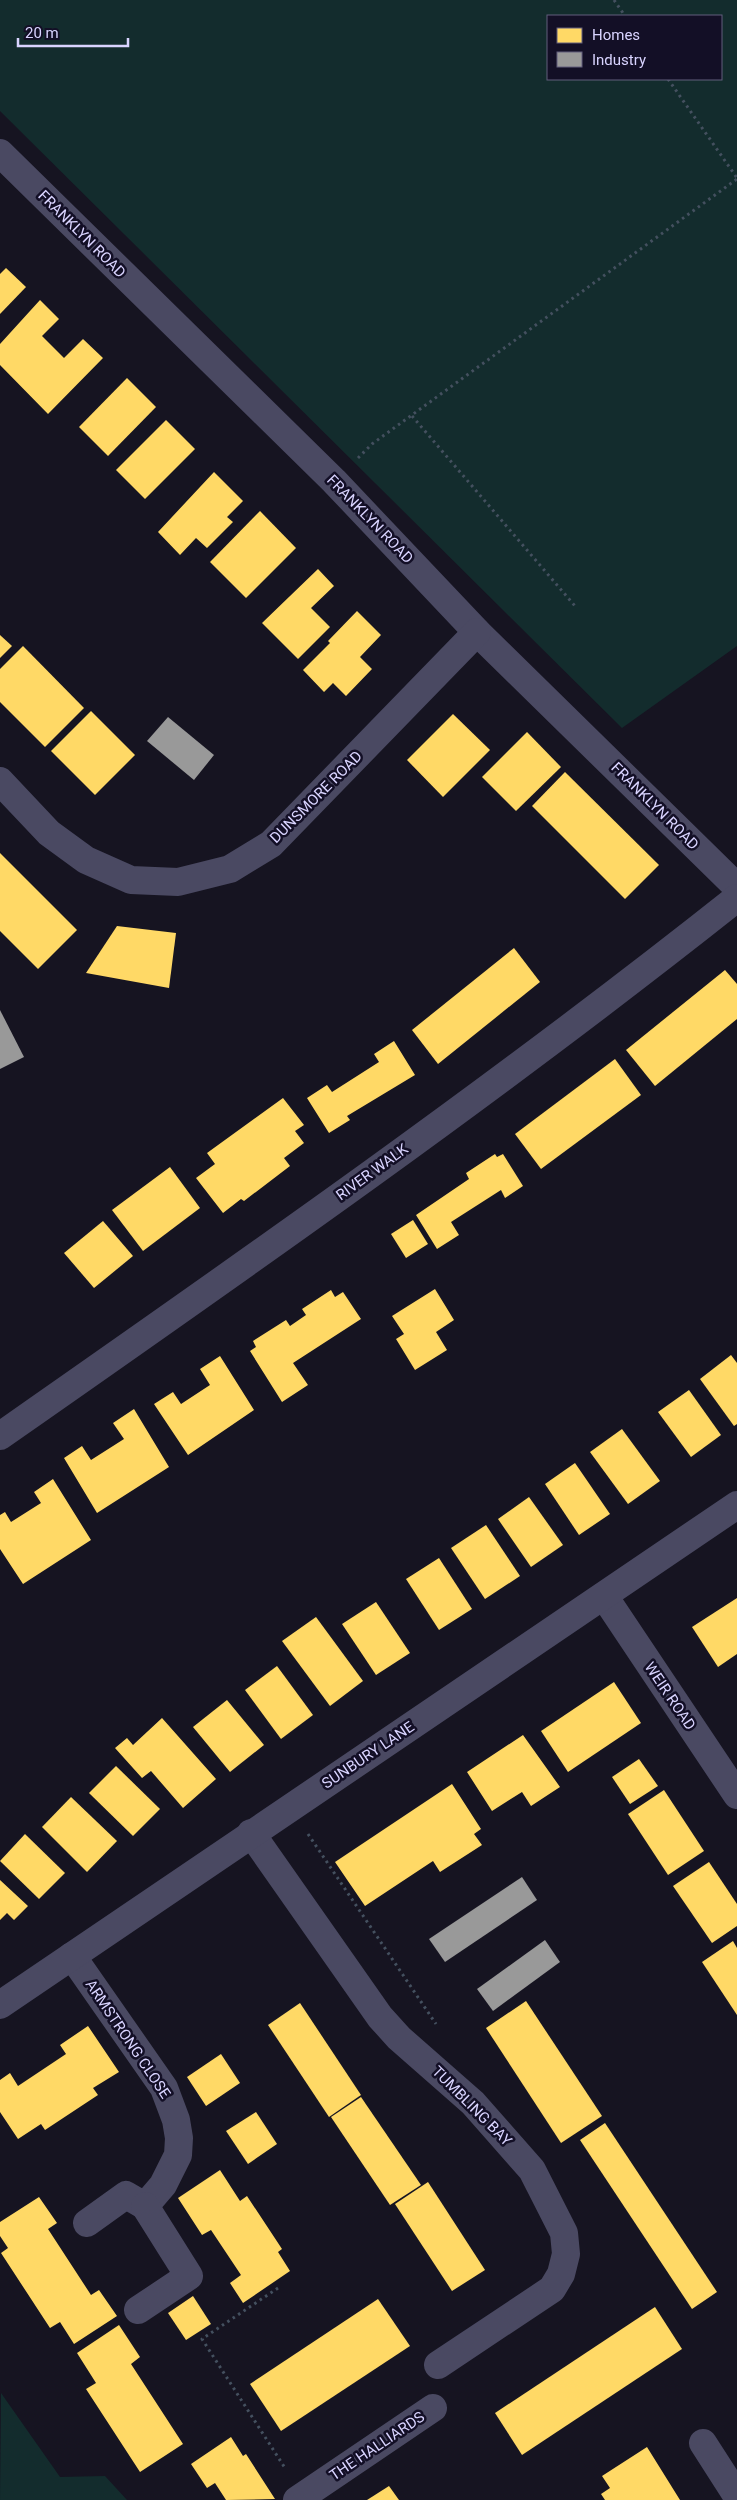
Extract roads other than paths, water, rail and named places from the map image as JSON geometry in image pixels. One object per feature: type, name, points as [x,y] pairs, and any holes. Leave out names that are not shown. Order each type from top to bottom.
[{"type":"street","name":"FRANKLYN ROAD","points":[[0,154],[334,481],[477,632],[737,887]]},
{"type":"street","name":"DUNSMORE ROAD","points":[[0,781],[49,833],[86,860],[131,880],[178,882],[230,869],[271,844],[477,632]]},
{"type":"street","name":"RIVER WALK","points":[[0,1436],[249,1262],[492,1086],[620,990],[737,898]]},
{"type":"street","name":"SUNBURY LANE","points":[[0,2005],[737,1505]]},
{"type":"street","name":"WEIR ROAD","points":[[604,1596],[737,1795]]},
{"type":"street","name":"TUMBLING BAY","points":[[251,1833],[380,2017],[399,2038],[473,2103],[532,2170],[564,2233],[566,2254],[561,2274],[552,2288],[438,2365]]},
{"type":"street","name":"ARMSTRONG CLOSE","points":[[72,1956],[164,2088],[176,2120],[179,2138],[178,2155],[163,2185],[145,2206]]},
{"type":"street","points":[[86,2224],[126,2195],[145,2206],[189,2276],[138,2310]]},
{"type":"street","name":"THE HALLIARDS","points":[[300,2498],[433,2408]]},
{"type":"street","points":[[703,2443],[737,2496]]}]
